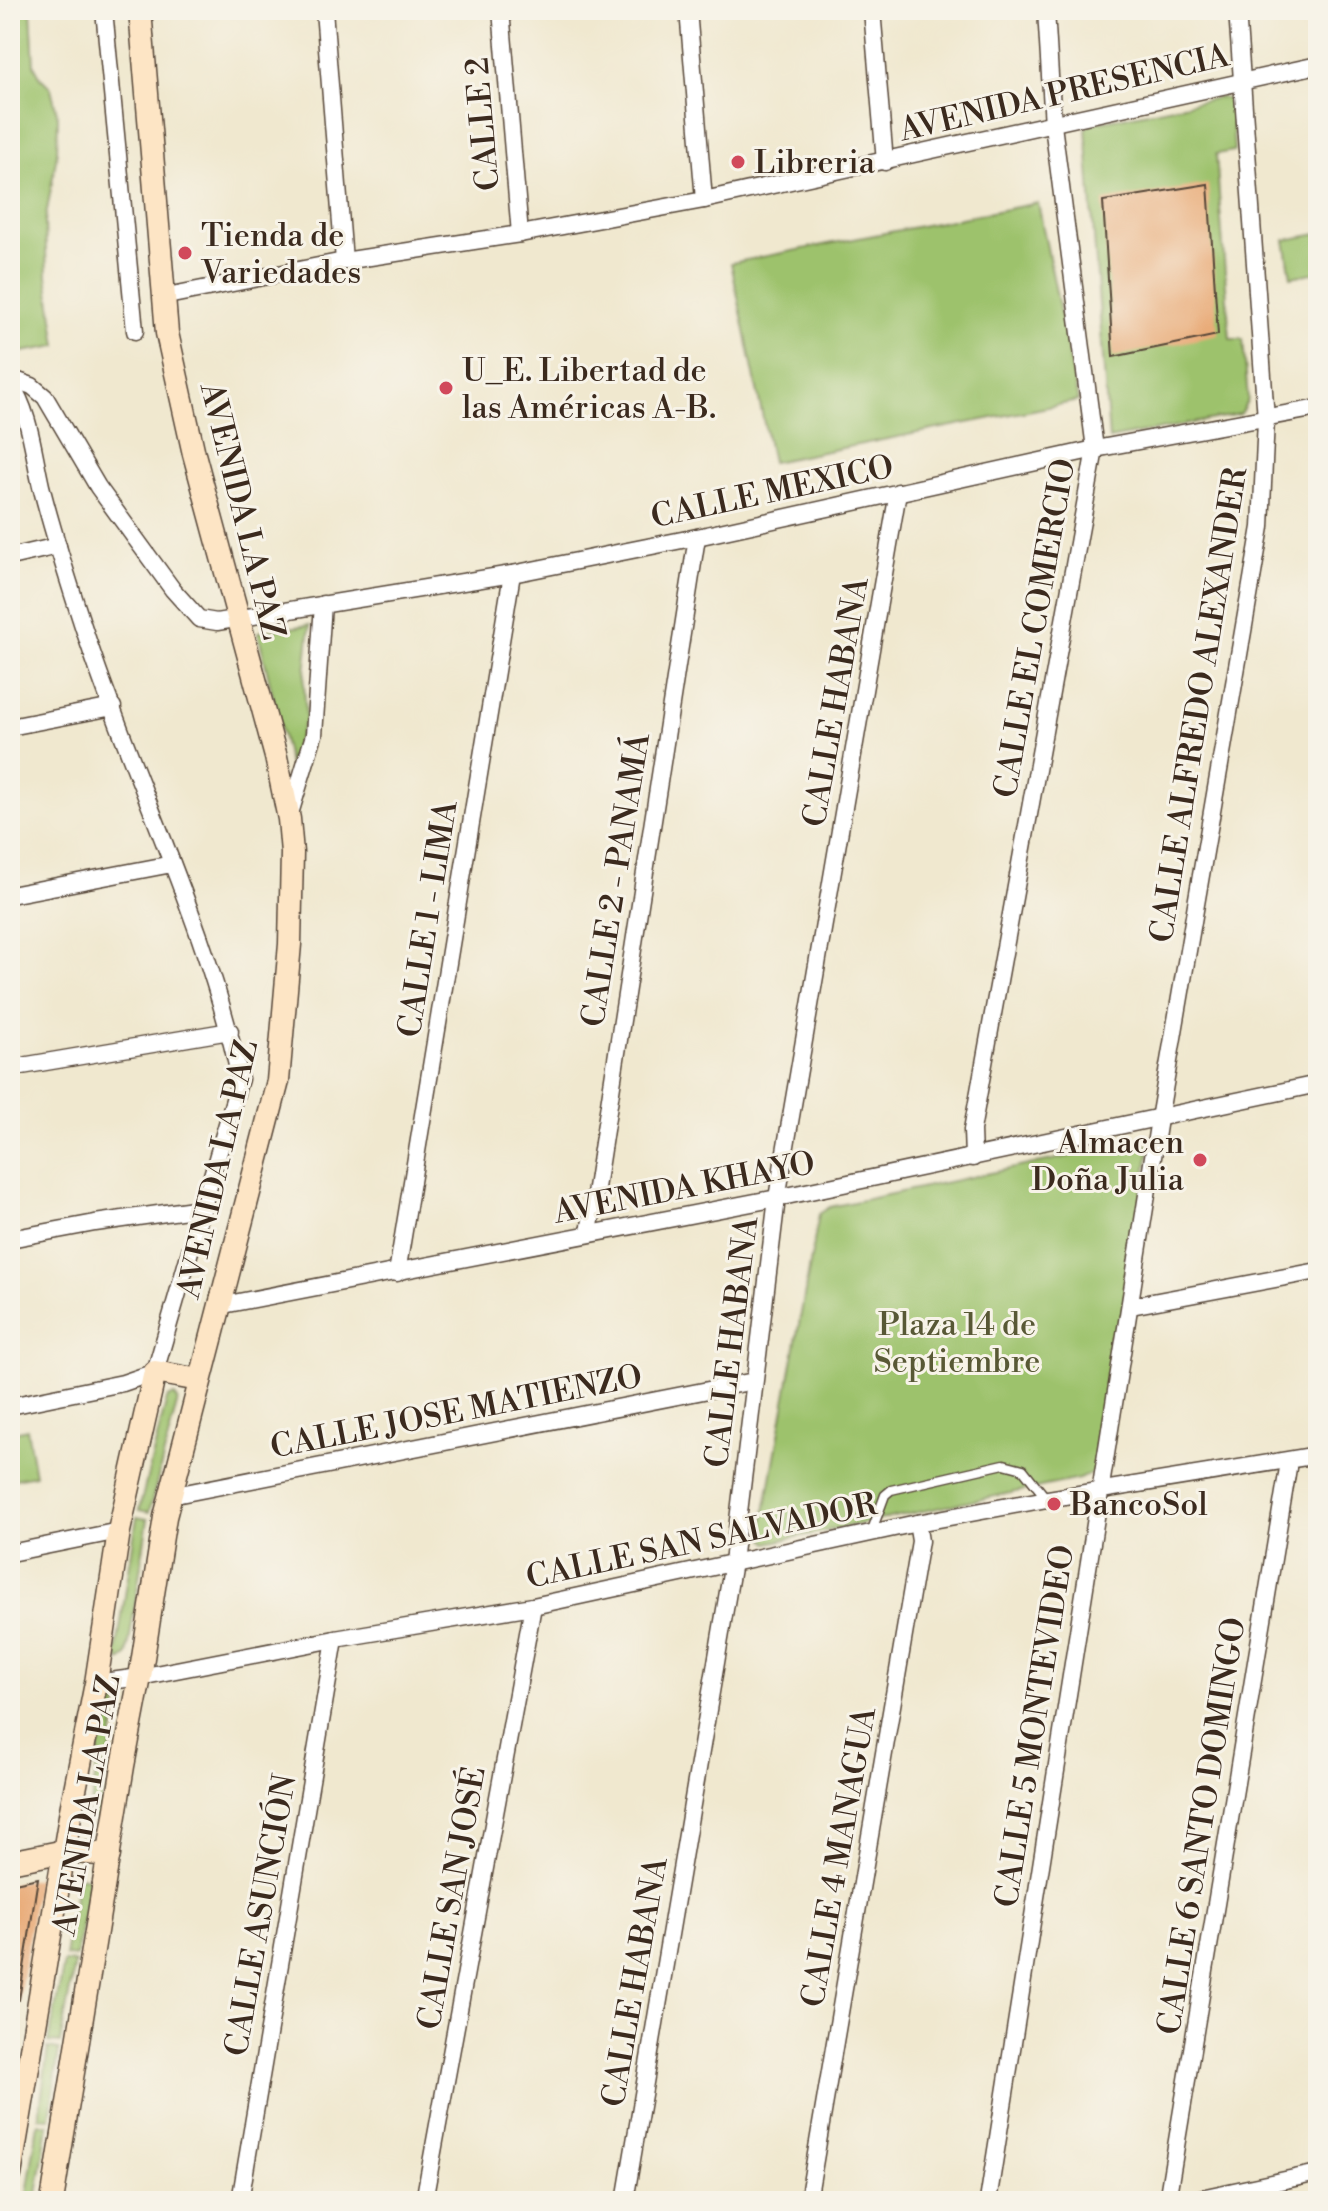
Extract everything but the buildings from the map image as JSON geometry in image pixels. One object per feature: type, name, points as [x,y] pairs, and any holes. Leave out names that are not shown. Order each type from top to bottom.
[{"type":"main road","name":"AVENIDA LA PAZ","points":[[52,2201],[170,1496],[278,1081],[290,944],[292,853],[289,819],[276,757],[194,454],[167,333],[140,10]]},
{"type":"main road","name":"AVENIDA LA PAZ","points":[[10,2175],[96,1683],[119,1531],[155,1372]]},
{"type":"main road","points":[[155,1372],[199,1380]]},
{"type":"main road","points":[[10,1862],[65,1851],[109,1855]]},
{"type":"street","points":[[104,10],[135,331]]},
{"type":"street","points":[[324,10],[344,261]]},
{"type":"street","name":"CALLE 2","points":[[501,10],[520,234]]},
{"type":"street","points":[[688,10],[704,200]]},
{"type":"street","points":[[872,10],[885,162]]},
{"type":"street","name":"CALLE EL COMERCIO","points":[[973,1158],[972,1130],[1095,449],[1053,125],[1046,10]]},
{"type":"street","name":"CALLE ALFREDO ALEXANDER","points":[[1159,1119],[1261,527],[1266,419],[1237,10]]},
{"type":"street","name":"AVENIDA PRESENCIA","points":[[162,297],[344,261],[520,234],[704,200],[1318,65]]},
{"type":"street","name":"CALLE MEXICO","points":[[10,380],[32,386],[45,397],[98,487],[181,600],[199,619],[217,622],[512,574],[697,537],[1095,449],[1318,408]]},
{"type":"street","name":"AVENIDA LA PAZ","points":[[10,380],[21,399],[58,546],[84,629],[172,864],[230,1031],[240,1079],[155,1372]]},
{"type":"street","name":"CALLE HABANA","points":[[625,2201],[733,1562],[777,1198],[898,492]]},
{"type":"street","name":"CALLE 2 - PANAMÁ","points":[[589,1233],[697,537]]},
{"type":"street","points":[[10,557],[58,546]]},
{"type":"street","name":"CALLE 1 - LIMA","points":[[397,1273],[512,574]]},
{"type":"street","points":[[289,819],[314,735],[323,604]]},
{"type":"street","points":[[10,727],[113,707]]},
{"type":"street","points":[[10,895],[172,864]]},
{"type":"street","points":[[10,1068],[230,1031]]},
{"type":"street","name":"AVENIDA KHAYO","points":[[218,1306],[777,1198],[1318,1084]]},
{"type":"street","name":"CALLE 5 MONTEVIDEO","points":[[988,2201],[1159,1119]]},
{"type":"street","points":[[10,1239],[201,1208]]},
{"type":"street","points":[[1131,1306],[1318,1271]]},
{"type":"street","points":[[10,1406],[123,1383],[155,1372]]},
{"type":"street","name":"CALLE JOSE MATIENZO","points":[[170,1496],[754,1381]]},
{"type":"street","name":"CALLE SAN SALVADOR","points":[[96,1683],[533,1606],[917,1523],[1318,1455]]},
{"type":"street","name":"CALLE 6 SANTO DOMINGO","points":[[1167,2201],[1287,1461]]},
{"type":"street","name":"CALLE 4 MANAGUA","points":[[808,2201],[920,1541],[917,1523]]},
{"type":"street","points":[[10,1553],[119,1531]]},
{"type":"street","name":"CALLE SAN JOSÉ","points":[[424,2201],[533,1606]]},
{"type":"street","name":"CALLE ASUNCIÓN","points":[[240,2201],[335,1639]]},
{"type":"street","points":[[1187,2201],[1318,2173]]},
{"type":"lane","points":[[871,1533],[885,1495],[891,1490],[1004,1464],[1023,1469],[1047,1499]]},
{"type":"green space","points":[[10,10],[31,10],[34,65],[51,88],[58,117],[57,154],[45,222],[47,276],[57,346],[10,354]]},
{"type":"green space","points":[[1222,97],[1231,102],[1234,151],[1216,154],[1230,339],[1243,339],[1248,399],[1240,414],[1109,439],[1086,128],[1094,123]]},
{"type":"green space","points":[[1038,203],[1078,401],[772,462],[731,263]]},
{"type":"green space","points":[[1318,234],[1318,272],[1291,277],[1285,240]]},
{"type":"green space","points":[[310,625],[304,683],[306,718],[289,764],[258,632]]},
{"type":"green space","name":"Plaza 14 de Septiembre","points":[[1137,1142],[1150,1146],[1096,1471],[1079,1479],[768,1543],[761,1534],[819,1214],[830,1207]]},
{"type":"green space","points":[[174,1395],[178,1400],[149,1512],[139,1510],[167,1399]]},
{"type":"green space","points":[[27,1429],[35,1475],[10,1480],[10,1433]]},
{"type":"green space","points":[[137,1517],[148,1519],[127,1656],[120,1661],[116,1654]]},
{"type":"green space","points":[[107,1702],[118,1704],[109,1759],[98,1757]]},
{"type":"green space","points":[[97,1764],[107,1766],[98,1820],[89,1818]]},
{"type":"green space","points":[[78,1876],[90,1878],[76,1957],[65,1956]]},
{"type":"green space","points":[[64,1962],[75,1963],[60,2043],[49,2042]]},
{"type":"green space","points":[[48,2048],[59,2050],[50,2118],[39,2117]]},
{"type":"green space","points":[[38,2123],[48,2125],[37,2195],[27,2194]]},
{"type":"place","name":"Libreria","points":[[738,162]]},
{"type":"place","name":"Tienda de Variedades","points":[[185,253]]},
{"type":"place","name":"U_E. Libertad de las Américas A-B.","points":[[446,388]]},
{"type":"place","name":"Almacen Doña Julia","points":[[1200,1160]]},
{"type":"place","name":"BancoSol","points":[[1054,1504]]}]
